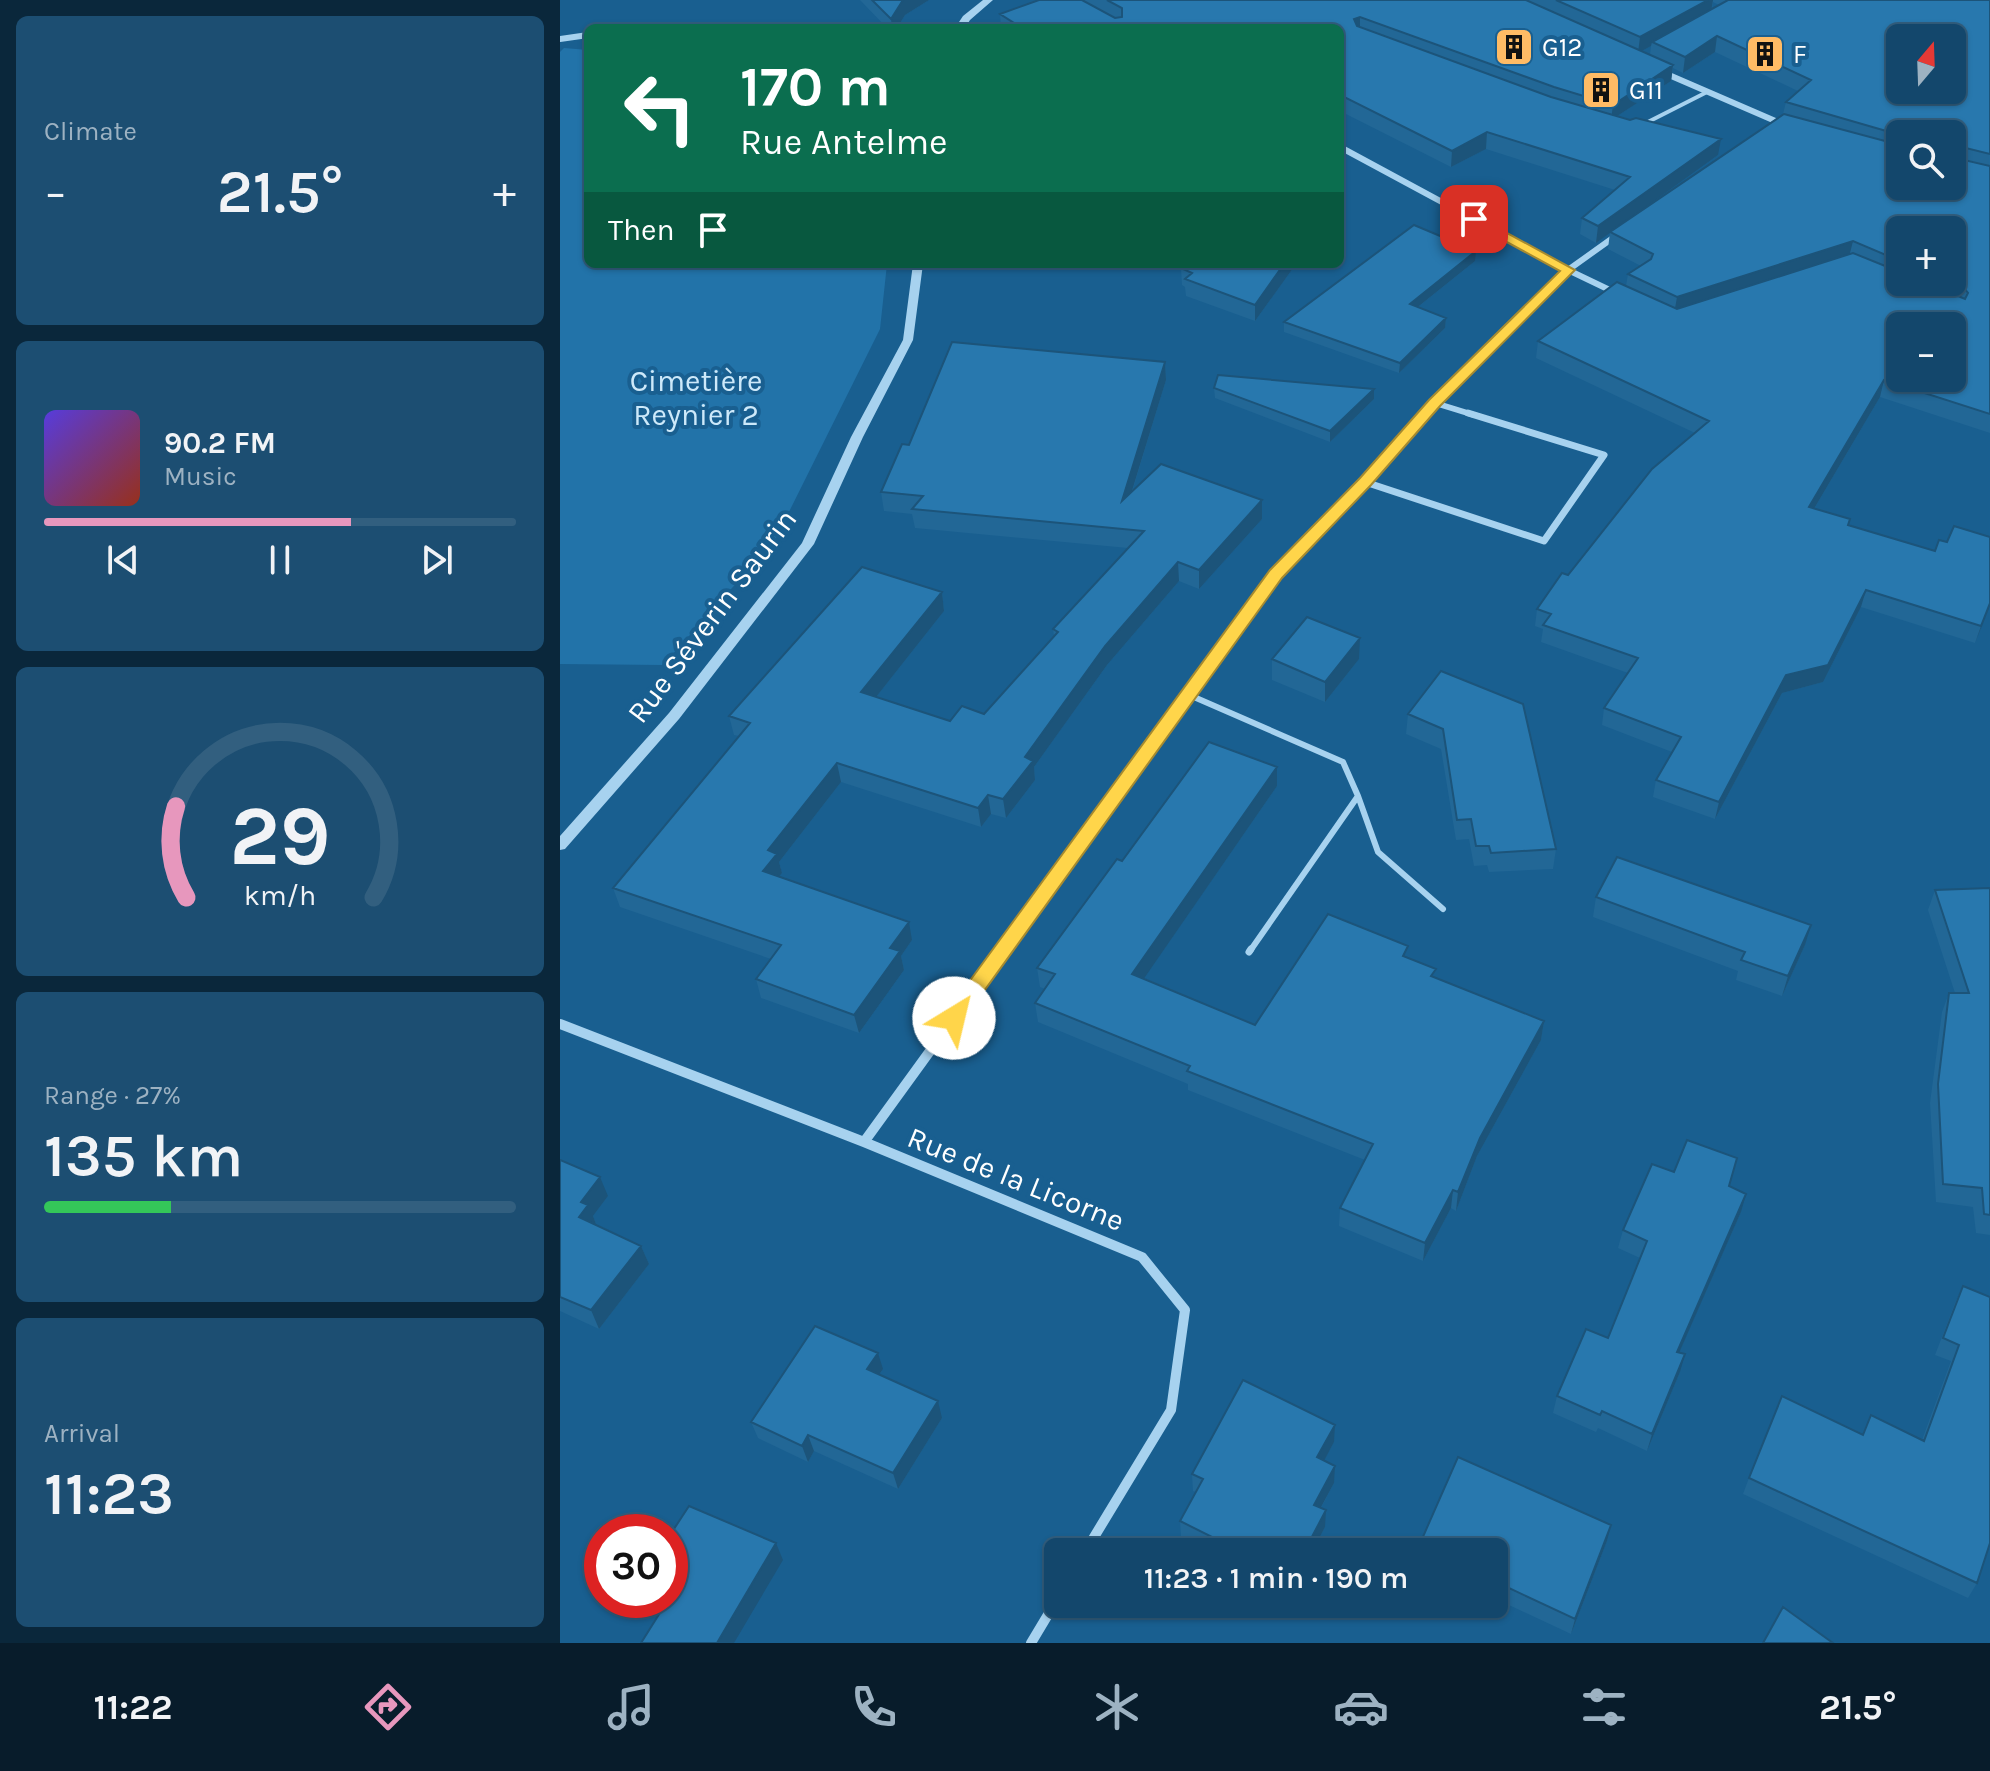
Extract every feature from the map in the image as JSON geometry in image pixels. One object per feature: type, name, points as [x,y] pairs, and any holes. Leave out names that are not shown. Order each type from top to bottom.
[{"type":"street","points":[[962,24],[989,0]]},
{"type":"street","points":[[560,39],[584,36]]},
{"type":"street","points":[[1650,66],[1795,127]]},
{"type":"street","points":[[1767,131],[1780,123]]},
{"type":"street","points":[[1344,149],[1568,270],[1621,295]]},
{"type":"street","points":[[864,1142],[1276,574],[1365,482],[1435,403],[1568,270],[1630,226]]},
{"type":"street","name":"Rue Séverin Saurin","points":[[560,845],[674,716],[808,544],[857,437],[908,340],[917,268]]},
{"type":"street","points":[[1365,482],[1544,541],[1604,455],[1435,403]]},
{"type":"street","name":"Rue de la Licorne","points":[[560,1024],[864,1142],[1142,1257],[1185,1310],[1171,1410],[1093,1538]]},
{"type":"street","points":[[1031,1643],[1046,1618]]},
{"type":"lane","points":[[1629,131],[1707,92]]},
{"type":"lane","points":[[1187,694],[1343,762],[1378,852],[1443,909]]},
{"type":"lane","points":[[1249,952],[1358,796]]},
{"type":"green space","name":"Cimetière Reynier 2","points":[[564,48],[584,50],[584,268],[887,268],[880,329],[775,540],[663,665],[560,664],[560,52]]},
{"type":"building","points":[[872,0],[903,0],[891,19]]},
{"type":"building","points":[[1039,0],[1082,0],[1115,18],[1122,17],[1122,8],[1107,0],[1526,0],[1673,65],[1613,105],[1360,17],[1354,19],[1357,26],[1551,97],[1630,120],[1636,118],[1721,139],[1598,226],[1582,218],[1630,177],[1487,132],[1452,151],[1344,97],[1344,24],[1016,24],[1000,14]]},
{"type":"building","points":[[1556,0],[1708,0],[1640,37]]},
{"type":"building","points":[[1728,0],[1990,0],[1990,154],[1966,148],[1966,120],[1886,120],[1886,131],[1786,102],[1811,80],[1717,36],[1685,57],[1652,42]]},
{"type":"building","points":[[1784,114],[1886,141],[1886,200],[1966,200],[1966,161],[1990,166],[1990,414],[1921,392],[1966,392],[1966,312],[1886,312],[1886,381],[1809,507],[1850,519],[1848,525],[1935,551],[1939,540],[1947,542],[1954,526],[1990,537],[1990,603],[1981,626],[1866,590],[1828,665],[1786,675],[1719,802],[1656,780],[1681,737],[1604,708],[1638,658],[1543,625],[1551,614],[1537,609],[1562,573],[1568,575],[1652,469],[1709,421],[1538,341],[1617,282],[1677,309],[1853,253],[1886,266],[1886,296],[1958,296],[1965,299],[1968,293],[1966,216],[1886,216],[1886,255],[1853,241],[1677,297],[1628,274],[1651,259],[1653,254],[1610,232]]},
{"type":"building","points":[[1414,225],[1476,251],[1410,304],[1446,318],[1400,363],[1284,322]]},
{"type":"building","points":[[1181,268],[1281,268],[1255,305],[1185,279],[1192,273]]},
{"type":"building","points":[[952,342],[1165,362],[1122,501],[1161,464],[1262,500],[1199,570],[1178,562],[1105,646],[1025,757],[1033,761],[1003,799],[988,795],[978,808],[837,763],[768,850],[777,854],[763,871],[909,922],[890,948],[900,951],[854,1015],[756,979],[781,945],[613,888],[750,723],[729,716],[862,567],[942,592],[861,692],[950,721],[962,706],[984,714],[1058,632],[1053,629],[1144,531],[912,509],[923,496],[881,492],[902,444],[909,445]]},
{"type":"building","points":[[1218,375],[1374,389],[1330,431],[1214,388]]},
{"type":"building","points":[[1307,617],[1360,638],[1325,682],[1272,659]]},
{"type":"building","points":[[1441,671],[1523,704],[1556,849],[1491,853],[1489,846],[1476,846],[1471,819],[1457,820],[1443,729],[1408,714]]},
{"type":"building","points":[[1209,742],[1277,767],[1132,974],[1255,1025],[1328,914],[1408,946],[1403,956],[1436,969],[1431,976],[1544,1021],[1480,1138],[1458,1192],[1453,1190],[1425,1243],[1340,1208],[1373,1144],[1187,1071],[1190,1066],[1035,1003],[1055,974],[1037,968],[1117,859],[1122,861]]},
{"type":"building","points":[[1617,857],[1811,925],[1788,976],[1741,960],[1745,952],[1596,897]]},
{"type":"building","points":[[1990,888],[1990,1215],[1984,1214],[1982,1188],[1943,1184],[1938,1084],[1949,993],[1969,993],[1935,890]]},
{"type":"building","points":[[1687,1140],[1737,1158],[1729,1186],[1746,1194],[1677,1352],[1685,1354],[1652,1434],[1602,1411],[1600,1415],[1557,1396],[1586,1329],[1608,1338],[1647,1241],[1623,1230],[1652,1164],[1674,1172]]},
{"type":"building","points":[[560,1160],[600,1177],[581,1202],[588,1205],[579,1217],[641,1246],[591,1310],[560,1297]]},
{"type":"building","points":[[1963,1286],[1990,1297],[1990,1543],[1977,1583],[1749,1478],[1782,1396],[1863,1435],[1871,1415],[1924,1441],[1959,1345],[1943,1338]]},
{"type":"building","points":[[815,1326],[878,1353],[867,1369],[938,1401],[893,1473],[808,1435],[802,1446],[751,1422]]},
{"type":"building","points":[[1243,1380],[1335,1425],[1317,1457],[1335,1466],[1314,1505],[1326,1510],[1311,1538],[1214,1538],[1180,1521],[1203,1479],[1192,1474]]},
{"type":"building","points":[[1458,1457],[1611,1525],[1575,1619],[1508,1588],[1508,1538],[1422,1538]]},
{"type":"building","points":[[689,1506],[776,1543],[717,1643],[641,1643],[657,1618],[688,1618],[688,1514],[684,1514]]},
{"type":"building","points":[[1783,1607],[1833,1643],[1763,1643]]},
{"type":"place","name":"G12","points":[[1514,47]]},
{"type":"place","name":"F","points":[[1765,54]]},
{"type":"place","name":"G11","points":[[1601,90]]},
{"type":"route","points":[[954,1018],[1276,574],[1365,482],[1435,403],[1568,270],[1474,219]]}]
